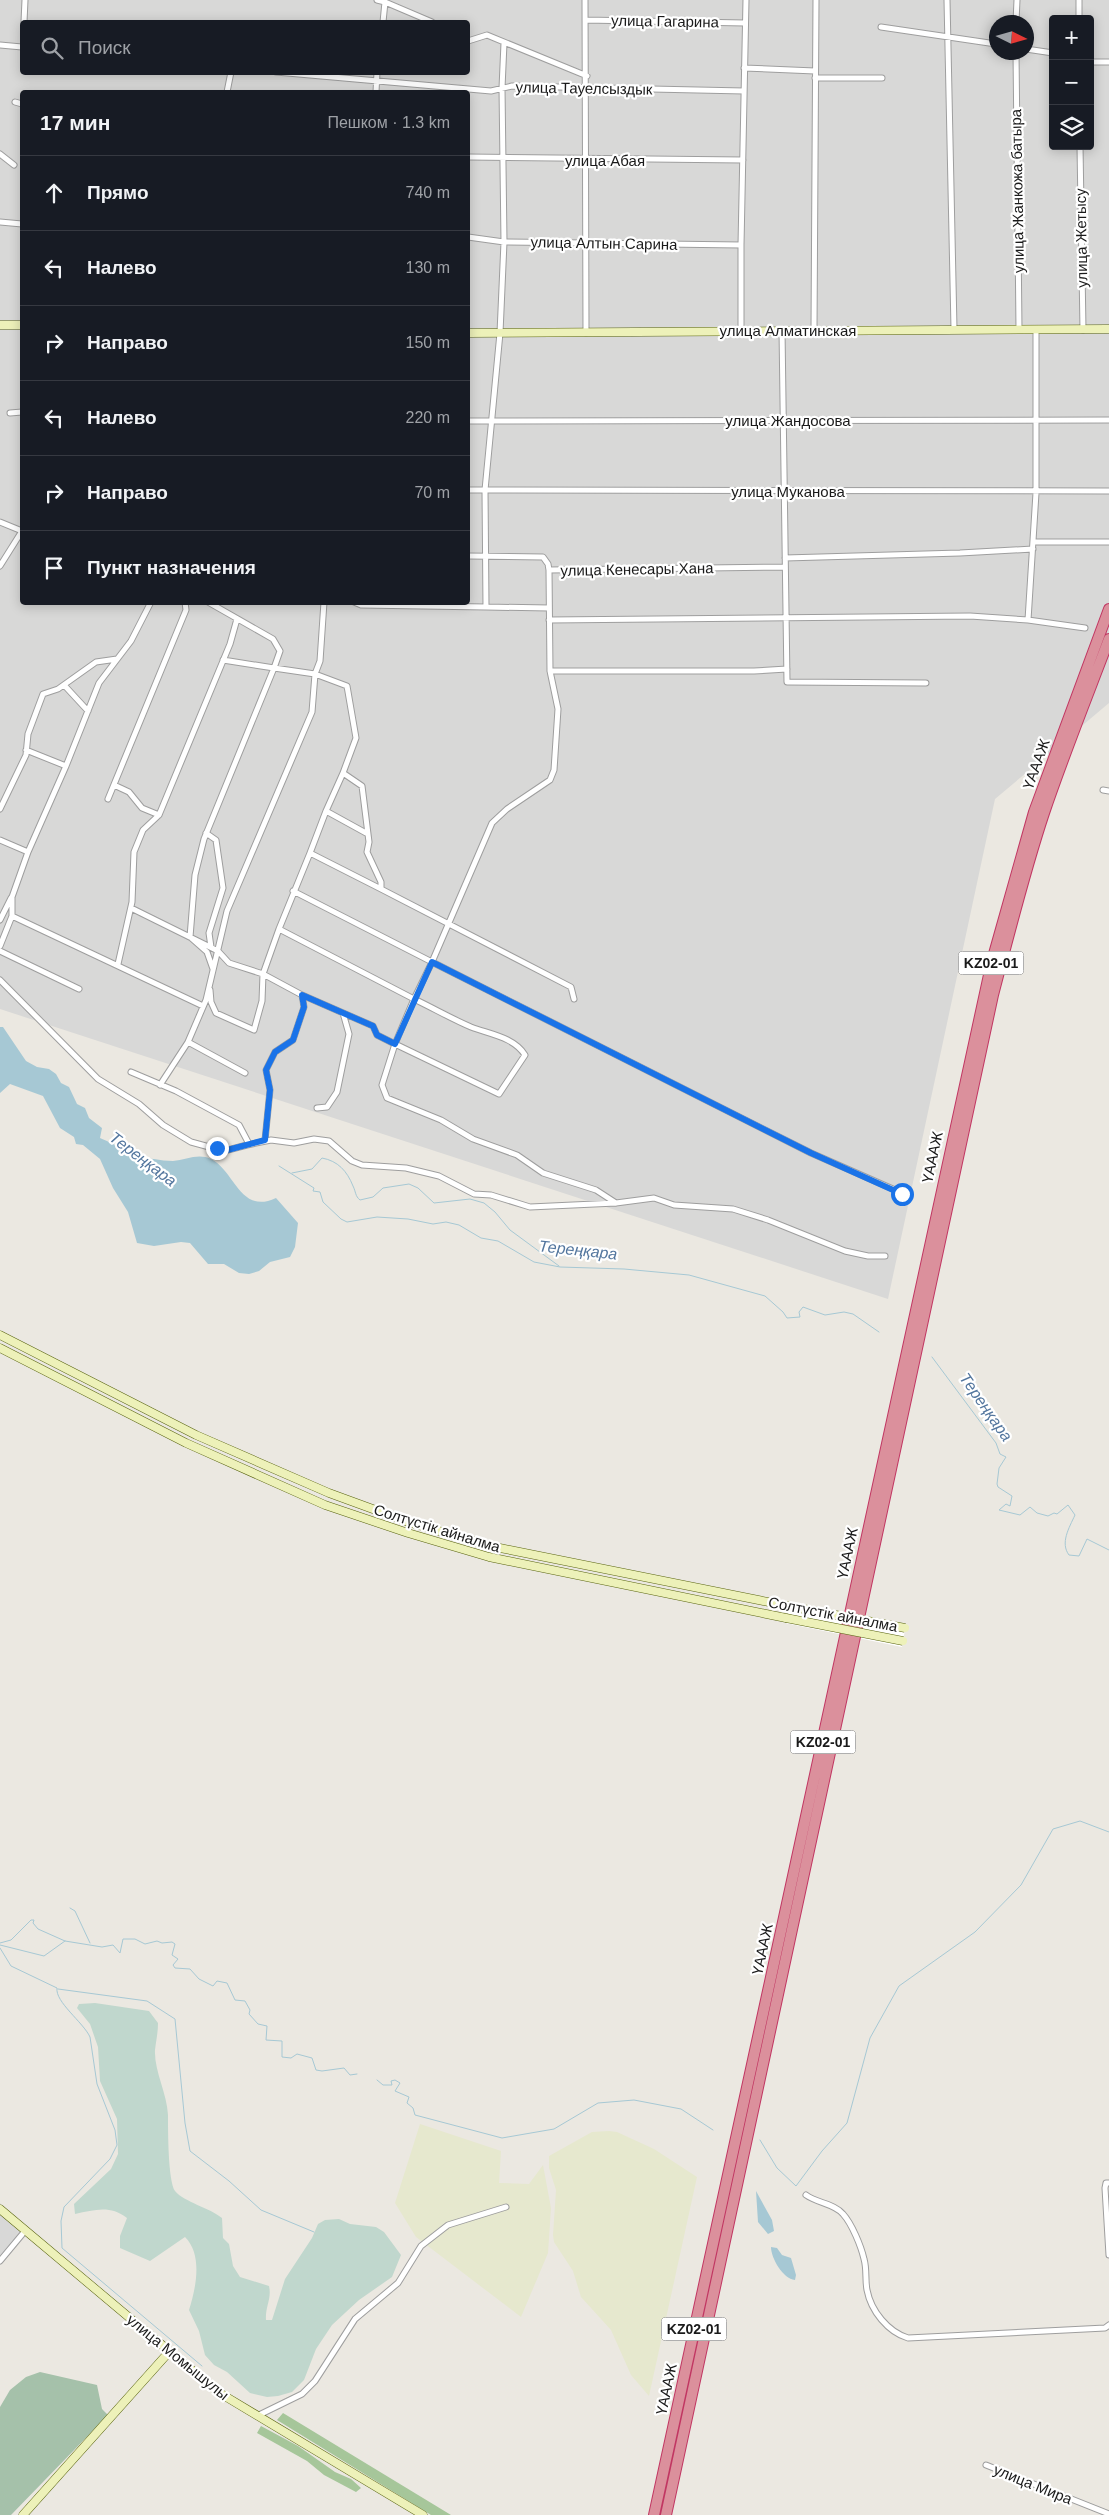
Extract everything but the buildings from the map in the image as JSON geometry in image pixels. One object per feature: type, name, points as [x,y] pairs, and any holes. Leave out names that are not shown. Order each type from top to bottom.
[{"type":"highway","name":"ҮАААЖ","points":[[666,2515],[743,2127],[973,1039],[1015,873],[1034,812],[1109,609]]},
{"type":"highway","name":"ҮАААЖ","points":[[743,2127],[916,1361],[993,995],[1044,814],[1109,639]]},
{"type":"highway","name":"ҮАААЖ","points":[[654,2515],[740,2145]]},
{"type":"street","points":[[24,20],[26,0]]},
{"type":"street","points":[[378,0],[427,20]]},
{"type":"street","points":[[741,330],[740,244],[746,0]]},
{"type":"street","points":[[814,330],[816,0]]},
{"type":"street","points":[[947,0],[954,329]]},
{"type":"street","points":[[1016,15],[1017,0]]},
{"type":"street","points":[[1079,0],[1079,15]]},
{"type":"street","points":[[584,1],[587,76],[586,333]]},
{"type":"street","points":[[383,20],[385,2]]},
{"type":"street","name":"улица Гагарина","points":[[586,20],[745,23]]},
{"type":"street","points":[[882,27],[989,43]]},
{"type":"street","points":[[470,40],[487,35],[587,76]]},
{"type":"street","points":[[486,607],[485,490],[490,420],[500,333],[504,242],[502,88],[504,43]]},
{"type":"street","points":[[0,45],[20,46]]},
{"type":"street","points":[[1034,50],[1049,52]]},
{"type":"street","name":"улица Жанкожа батыра","points":[[1016,60],[1019,329]]},
{"type":"street","points":[[1094,62],[1109,62]]},
{"type":"street","points":[[744,68],[815,71]]},
{"type":"street","points":[[227,90],[230,75]]},
{"type":"street","name":"улица Тауелсыздык","points":[[306,75],[491,91],[512,86],[744,91]]},
{"type":"street","points":[[376,90],[377,75]]},
{"type":"street","points":[[815,78],[882,78]]},
{"type":"street","points":[[15,102],[20,103]]},
{"type":"street","name":"улица Жетысу","points":[[1080,150],[1083,330]]},
{"type":"street","points":[[0,154],[14,165]]},
{"type":"street","name":"улица Абая","points":[[470,157],[586,160],[743,160]]},
{"type":"street","points":[[0,222],[20,224]]},
{"type":"street","name":"улица Алтын Сарина","points":[[470,237],[504,242],[740,244]]},
{"type":"street","points":[[0,324],[20,325]]},
{"type":"street","points":[[1028,620],[1036,492],[1036,329]]},
{"type":"street","name":"улица Алматинская","points":[[470,333],[1109,329]]},
{"type":"street","points":[[782,330],[787,682],[926,683]]},
{"type":"street","points":[[10,413],[20,412]]},
{"type":"street","name":"улица Жандосова","points":[[470,420],[1109,420]]},
{"type":"street","name":"улица Муканова","points":[[470,490],[1109,491]]},
{"type":"street","points":[[0,522],[20,530]]},
{"type":"street","points":[[0,566],[20,534]]},
{"type":"street","points":[[1034,542],[1109,542]]},
{"type":"street","points":[[785,558],[960,553],[1033,548]]},
{"type":"street","name":"улица Кенесары Хана","points":[[470,556],[543,557],[548,564],[549,570],[786,567]]},
{"type":"street","points":[[549,570],[550,671],[558,709],[554,770],[550,780],[507,809],[492,823],[395,1044],[382,1085],[387,1098],[441,1120],[474,1138],[517,1155],[543,1173],[596,1190],[616,1203]]},
{"type":"street","points":[[0,920],[12,897],[28,852],[66,766],[99,683],[131,641],[149,605]]},
{"type":"street","points":[[108,799],[186,610],[185,605]]},
{"type":"street","points":[[190,937],[195,875],[206,833],[280,651],[273,639],[213,605]]},
{"type":"street","points":[[160,1085],[188,1042],[203,1006],[210,985],[227,911],[312,712],[315,674],[320,662],[324,605]]},
{"type":"street","points":[[361,605],[549,608]]},
{"type":"street","points":[[549,620],[970,616],[1028,620],[1085,628]]},
{"type":"street","points":[[118,964],[130,908],[134,852],[143,830],[159,815],[223,660],[237,619]]},
{"type":"street","points":[[0,809],[26,750],[28,734],[43,694],[64,685],[96,662],[117,659]]},
{"type":"street","points":[[210,985],[211,1002],[216,1013],[254,1030],[262,1002],[263,974],[293,891],[343,774],[356,738],[346,686],[315,674],[223,660]]},
{"type":"street","points":[[550,671],[754,671],[787,669]]},
{"type":"street","points":[[64,685],[88,711]]},
{"type":"street","points":[[26,750],[66,766]]},
{"type":"street","points":[[343,774],[362,786],[366,833],[369,842],[367,852],[381,882],[381,889]]},
{"type":"street","points":[[114,785],[129,792],[142,808],[159,815]]},
{"type":"street","points":[[326,811],[366,833]]},
{"type":"street","points":[[206,833],[216,840],[223,888],[209,933],[211,948]]},
{"type":"street","points":[[0,840],[28,852]]},
{"type":"street","points":[[310,853],[571,987],[574,999]]},
{"type":"street","points":[[293,891],[811,1153],[902,1194]]},
{"type":"street","points":[[0,946],[12,916],[12,897]]},
{"type":"street","points":[[130,908],[218,951],[228,963],[263,974],[302,995],[373,1026],[377,1035],[499,1094],[525,1055],[522,1049],[492,1032],[472,1027],[414,999],[279,929]]},
{"type":"street","points":[[12,916],[118,964],[203,1006]]},
{"type":"street","points":[[190,937],[207,952],[214,969]]},
{"type":"street","points":[[0,951],[79,989]]},
{"type":"street","points":[[0,980],[98,1079],[139,1104],[163,1125],[191,1142],[224,1151],[265,1140],[294,1143],[314,1139],[329,1141],[352,1161],[362,1165],[406,1168],[439,1176],[474,1194],[491,1195],[530,1207],[616,1203],[654,1198],[674,1205],[733,1210],[768,1220],[845,1252],[868,1256],[885,1256]]},
{"type":"street","points":[[265,1140],[270,1090],[266,1070],[275,1052],[293,1040],[304,1007],[302,995]]},
{"type":"street","points":[[317,1108],[327,1108],[337,1092],[350,1034],[343,1013]]},
{"type":"street","points":[[188,1042],[245,1073]]},
{"type":"street","points":[[131,1072],[239,1124],[248,1142],[247,1145]]},
{"type":"street","name":"Солтүстік айналма","points":[[0,1336],[196,1435],[329,1493],[411,1522],[495,1547],[905,1628]]},
{"type":"street","name":"Солтүстік айналма","points":[[0,1348],[186,1443],[325,1506],[408,1534],[489,1556],[903,1641]]},
{"type":"street","points":[[772,1615],[774,1603]]},
{"type":"street","points":[[1109,2183],[1106,2183],[1105,2188],[1109,2255]]},
{"type":"street","points":[[806,2196],[814,2201],[838,2208],[845,2215],[865,2261],[867,2290],[873,2308],[897,2335],[908,2338],[1108,2328]]},
{"type":"street","points":[[257,2416],[302,2394],[315,2381],[355,2319],[398,2283],[421,2246],[448,2225],[506,2207]]},
{"type":"street","name":"улица Момышулы","points":[[0,2209],[218,2392],[423,2515]]},
{"type":"street","points":[[0,2261],[25,2231]]},
{"type":"street","points":[[23,2515],[169,2352]]},
{"type":"street","name":"улица Мира","points":[[986,2464],[1109,2514]]},
{"type":"shaded area","points":[[0,0],[1109,0],[1109,703],[995,799],[888,1299],[0,1009]]},
{"type":"shaded area","points":[[0,2203],[25,2231],[0,2263]]},
{"type":"green space","points":[[95,2003],[149,2011],[158,2023],[155,2058],[167,2107],[171,2177],[175,2191],[184,2198],[222,2218],[223,2238],[229,2244],[233,2266],[240,2277],[269,2286],[270,2295],[266,2320],[272,2320],[285,2279],[312,2238],[318,2224],[325,2220],[339,2219],[350,2224],[376,2227],[384,2232],[401,2255],[392,2277],[359,2300],[332,2325],[316,2349],[304,2380],[292,2392],[267,2397],[250,2393],[227,2372],[214,2365],[205,2355],[199,2331],[189,2310],[196,2282],[196,2262],[191,2244],[185,2237],[150,2261],[120,2248],[120,2236],[127,2218],[121,2214],[115,2211],[102,2210],[75,2214],[74,2204],[111,2169],[118,2154],[117,2119],[100,2081],[98,2047],[90,2024],[77,2008],[79,2004]]},
{"type":"green space","points":[[420,2124],[501,2151],[499,2183],[529,2184],[543,2165],[551,2208],[548,2253],[521,2317],[416,2237],[395,2203]]},
{"type":"green space","points":[[592,2132],[617,2132],[654,2149],[697,2177],[649,2396],[631,2375],[611,2330],[581,2297],[573,2271],[554,2242],[556,2190],[549,2168],[549,2156]]},
{"type":"green space","points":[[40,2372],[97,2385],[102,2409],[108,2415],[11,2515],[0,2515],[0,2407],[10,2390],[26,2377]]},
{"type":"green space","points":[[283,2413],[451,2515],[431,2515],[277,2420]]},
{"type":"green space","points":[[261,2426],[298,2446],[335,2472],[351,2479],[361,2488],[356,2492],[324,2475],[307,2461],[257,2433]]},
{"type":"water","points":[[0,1027],[3,1027],[26,1061],[37,1067],[49,1069],[56,1074],[61,1083],[69,1087],[77,1104],[85,1108],[89,1118],[102,1128],[100,1138],[148,1158],[173,1161],[206,1157],[219,1165],[239,1189],[254,1201],[264,1202],[276,1198],[298,1223],[295,1247],[290,1257],[270,1262],[259,1271],[249,1274],[239,1273],[224,1264],[208,1264],[190,1243],[181,1242],[154,1246],[137,1243],[128,1212],[113,1188],[100,1159],[83,1145],[76,1144],[74,1137],[60,1128],[43,1096],[10,1084],[0,1093]]},
{"type":"water","points":[[756,2191],[772,2220],[774,2231],[768,2234],[758,2222]]},
{"type":"water","points":[[771,2247],[777,2248],[782,2255],[791,2258],[796,2275],[795,2280],[786,2276],[778,2267]]},
{"type":"pier","points":[[788,1602],[906,1624],[902,1647],[785,1623]]},
{"type":"waterway","points":[[292,1173],[312,1169],[322,1158],[337,1164],[345,1171],[360,1200],[373,1197],[383,1188],[409,1184],[418,1188],[434,1203],[470,1199],[484,1203],[495,1212],[510,1230],[559,1266]]},
{"type":"waterway","name":"Тереңқара","points":[[279,1166],[314,1188],[313,1191],[320,1192],[323,1202],[341,1219],[347,1222],[377,1217],[408,1219],[433,1224],[446,1222],[459,1225],[481,1238],[498,1241],[534,1262],[560,1267],[624,1269],[689,1275],[765,1296],[787,1318],[800,1317],[799,1312],[803,1307],[825,1315],[844,1312],[853,1314],[879,1332]]},
{"type":"waterway","name":"Тереңқара","points":[[932,1357],[996,1443],[1000,1454],[1006,1457],[999,1468],[997,1484],[998,1487],[1012,1496],[1010,1506],[1006,1504],[999,1510],[1020,1515],[1030,1507],[1037,1513],[1048,1516],[1054,1513],[1057,1514],[1068,1505],[1075,1515],[1065,1540],[1066,1550],[1069,1555],[1079,1556],[1087,1539],[1109,1550]]},
{"type":"waterway","points":[[760,2140],[777,2168],[796,2186],[822,2151],[847,2123],[870,2038],[899,1986],[975,1932],[1021,1885],[1053,1829],[1080,1821],[1109,1832]]},
{"type":"waterway","points":[[70,1908],[75,1911],[90,1943]]},
{"type":"waterway","points":[[0,1943],[11,1940],[31,1920],[34,1920],[33,1923],[38,1929],[65,1941],[102,1947],[113,1945],[120,1953],[123,1939],[135,1939],[145,1944],[157,1941],[162,1943],[172,1942],[175,1944],[172,1955],[178,1959],[173,1965],[175,1968],[190,1969],[199,1979],[213,1986],[217,1981],[227,1983],[235,2000],[245,2001],[250,2010],[249,2014],[258,2024],[267,2026],[266,2040],[282,2041],[282,2057],[291,2058],[297,2054],[312,2058],[316,2070],[344,2068],[350,2075],[357,2074]]},
{"type":"waterway","points":[[0,1945],[44,1956],[65,1941]]},
{"type":"waterway","points":[[0,1948],[11,1966],[57,1988],[60,1999],[90,2037],[97,2084],[115,2130],[117,2145],[110,2159],[64,2207],[61,2221],[62,2248],[202,2366]]},
{"type":"waterway","points":[[58,1989],[147,2001],[175,2019],[185,2123],[190,2151],[229,2181],[261,2210],[314,2232]]},
{"type":"waterway","points":[[377,2080],[383,2085],[392,2085],[391,2081],[395,2080],[400,2083],[395,2091],[409,2097],[407,2103],[413,2108],[415,2115],[502,2138],[554,2129],[598,2103],[634,2100],[681,2109],[713,2130]]},
{"type":"route","points":[[217,1148],[224,1151],[265,1140],[270,1090],[266,1070],[275,1052],[293,1040],[304,1007],[302,995],[373,1026],[377,1035],[395,1044],[432,962],[811,1153],[902,1194]]}]
